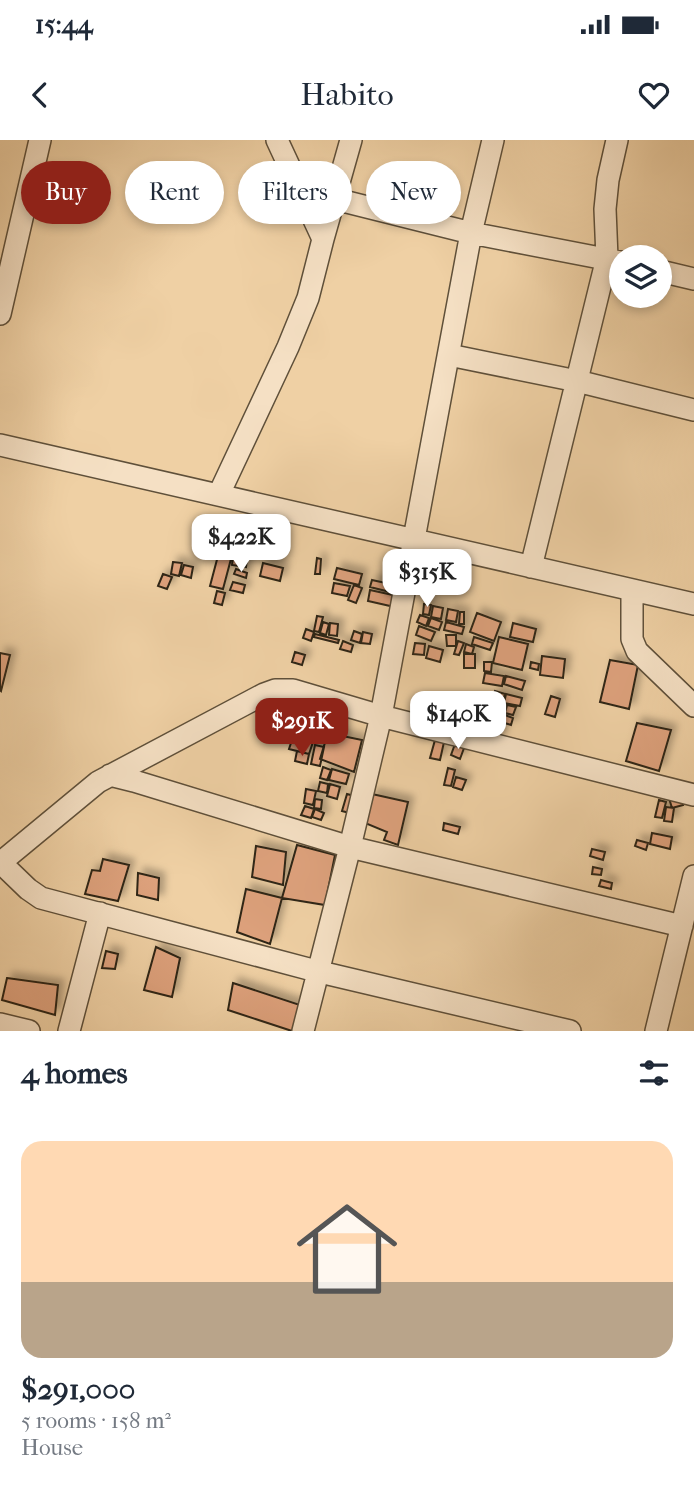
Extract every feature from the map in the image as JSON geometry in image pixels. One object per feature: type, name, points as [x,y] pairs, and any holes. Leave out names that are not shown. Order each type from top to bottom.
[{"type":"street","points":[[0,314],[4,276],[40,140]]},
{"type":"street","points":[[277,140],[323,239]]},
{"type":"street","points":[[345,161],[351,140]]},
{"type":"street","points":[[303,1031],[320,972],[381,716],[471,233],[493,140]]},
{"type":"street","points":[[612,245],[606,199],[617,140]]},
{"type":"street","points":[[352,203],[471,233],[609,259]]},
{"type":"street","points":[[219,494],[308,298],[328,224]]},
{"type":"street","points":[[672,274],[694,279]]},
{"type":"street","points":[[531,566],[577,381],[609,276]]},
{"type":"street","points":[[449,355],[577,381],[694,410]]},
{"type":"street","points":[[0,445],[694,604]]},
{"type":"street","points":[[632,591],[632,639],[637,650],[694,706]]},
{"type":"street","points":[[570,1031],[320,972],[41,898],[1,863],[97,782],[275,690],[293,690],[381,716],[694,795]]},
{"type":"street","points":[[110,775],[134,780],[350,847],[682,926]]},
{"type":"street","points":[[656,1031],[694,876]]},
{"type":"street","points":[[69,1031],[100,914]]},
{"type":"street","points":[[0,1024],[29,1031]]},
{"type":"building","points":[[242,524],[249,526],[244,540],[237,538]]},
{"type":"building","points":[[230,545],[245,547],[244,554],[230,551]]},
{"type":"building","points":[[219,552],[232,555],[223,589],[210,586]]},
{"type":"building","points":[[233,557],[247,559],[246,567],[232,565]]},
{"type":"building","points":[[317,558],[321,559],[320,574],[315,574]]},
{"type":"building","points":[[173,562],[182,563],[179,576],[171,574]]},
{"type":"building","points":[[263,563],[283,568],[280,581],[260,576]]},
{"type":"building","points":[[184,565],[193,567],[191,578],[181,575]]},
{"type":"building","points":[[337,568],[362,574],[359,585],[334,579]]},
{"type":"building","points":[[236,569],[247,573],[246,578],[234,574]]},
{"type":"building","points":[[163,574],[172,577],[167,589],[158,586]]},
{"type":"building","points":[[372,580],[404,587],[402,595],[370,587]]},
{"type":"building","points":[[233,582],[245,585],[243,593],[230,590]]},
{"type":"building","points":[[334,583],[350,586],[347,596],[332,593]]},
{"type":"building","points":[[354,585],[362,588],[356,603],[348,600]]},
{"type":"building","points":[[370,590],[402,597],[399,608],[368,601]]},
{"type":"building","points":[[217,591],[225,593],[222,605],[214,603]]},
{"type":"building","points":[[424,604],[431,605],[429,615],[423,614]]},
{"type":"building","points":[[433,606],[443,608],[441,619],[431,617]]},
{"type":"building","points":[[448,609],[458,611],[456,622],[446,620]]},
{"type":"building","points":[[460,612],[464,612],[464,624],[459,624]]},
{"type":"building","points":[[477,613],[501,622],[494,641],[470,632]]},
{"type":"building","points":[[420,615],[429,618],[426,626],[417,622]]},
{"type":"building","points":[[317,616],[323,617],[319,632],[314,631]]},
{"type":"building","points":[[431,618],[442,622],[439,630],[428,626]]},
{"type":"building","points":[[323,622],[329,624],[326,635],[320,633]]},
{"type":"building","points":[[446,622],[464,627],[462,634],[444,630]]},
{"type":"building","points":[[330,623],[338,624],[337,636],[329,635]]},
{"type":"building","points":[[513,623],[536,629],[533,642],[510,637]]},
{"type":"building","points":[[419,626],[435,632],[431,641],[416,635]]},
{"type":"building","points":[[306,629],[314,632],[311,641],[303,638]]},
{"type":"building","points":[[354,631],[362,634],[360,643],[351,640]]},
{"type":"building","points":[[363,632],[372,634],[370,644],[361,643]]},
{"type":"building","points":[[315,634],[339,640],[338,643],[314,637]]},
{"type":"building","points":[[446,635],[456,635],[456,646],[447,646]]},
{"type":"building","points":[[474,637],[493,643],[490,650],[472,644]]},
{"type":"building","points":[[499,637],[528,644],[522,670],[493,663]]},
{"type":"building","points":[[343,641],[353,645],[351,652],[340,649]]},
{"type":"building","points":[[458,641],[464,643],[459,655],[454,654]]},
{"type":"building","points":[[415,643],[425,644],[424,655],[413,654]]},
{"type":"building","points":[[466,644],[474,647],[472,654],[464,652]]},
{"type":"building","points":[[429,646],[443,650],[440,662],[426,658]]},
{"type":"building","points":[[295,652],[305,655],[302,665],[292,662]]},
{"type":"building","points":[[0,653],[10,655],[1,691],[0,690]]},
{"type":"building","points":[[464,654],[475,654],[475,668],[464,668]]},
{"type":"building","points":[[542,656],[565,659],[563,678],[540,675]]},
{"type":"building","points":[[610,660],[638,665],[629,709],[600,702]]},
{"type":"building","points":[[484,662],[492,662],[491,672],[484,671]]},
{"type":"building","points":[[531,662],[539,664],[538,670],[530,668]]},
{"type":"building","points":[[485,673],[504,676],[502,686],[483,683]]},
{"type":"building","points":[[506,676],[525,681],[522,690],[504,684]]},
{"type":"building","points":[[495,691],[505,694],[502,703],[493,701]]},
{"type":"building","points":[[506,694],[522,698],[520,706],[504,703]]},
{"type":"building","points":[[551,696],[560,699],[555,717],[545,714]]},
{"type":"building","points":[[493,702],[505,706],[502,713],[491,709]]},
{"type":"building","points":[[507,705],[516,707],[513,715],[505,713]]},
{"type":"building","points":[[443,707],[459,712],[458,716],[442,711]]},
{"type":"building","points":[[494,711],[513,718],[511,725],[492,719]]},
{"type":"building","points":[[637,723],[671,730],[659,771],[626,761]]},
{"type":"building","points":[[328,733],[362,740],[354,772],[320,759]]},
{"type":"building","points":[[293,737],[313,742],[309,754],[289,749]]},
{"type":"building","points":[[435,740],[444,742],[440,760],[430,758]]},
{"type":"building","points":[[455,744],[464,748],[460,759],[451,755]]},
{"type":"building","points":[[315,745],[324,747],[320,766],[311,764]]},
{"type":"building","points":[[297,751],[309,754],[307,764],[295,761]]},
{"type":"building","points":[[323,767],[331,770],[327,780],[320,778]]},
{"type":"building","points":[[448,768],[455,770],[451,786],[444,785]]},
{"type":"building","points":[[332,769],[349,774],[346,784],[329,780]]},
{"type":"building","points":[[456,777],[466,780],[462,790],[453,787]]},
{"type":"building","points":[[320,782],[328,784],[327,793],[318,791]]},
{"type":"building","points":[[330,784],[340,787],[337,799],[327,796]]},
{"type":"building","points":[[306,789],[316,791],[313,805],[304,803]]},
{"type":"building","points":[[679,792],[683,805],[672,808],[668,795]]},
{"type":"building","points":[[347,794],[358,797],[353,814],[342,811]]},
{"type":"building","points":[[372,794],[408,802],[398,845],[384,840],[387,832],[365,823]]},
{"type":"building","points":[[315,799],[322,800],[321,809],[314,808]]},
{"type":"building","points":[[659,800],[666,802],[662,818],[655,817]]},
{"type":"building","points":[[305,806],[314,809],[311,818],[301,815]]},
{"type":"building","points":[[666,807],[674,808],[672,822],[664,821]]},
{"type":"building","points":[[315,809],[324,813],[321,820],[312,817]]},
{"type":"building","points":[[444,823],[460,827],[458,834],[443,830]]},
{"type":"building","points":[[652,833],[672,837],[670,849],[650,844]]},
{"type":"building","points":[[637,840],[648,843],[646,850],[635,846]]},
{"type":"building","points":[[297,845],[335,855],[325,905],[282,898]]},
{"type":"building","points":[[256,846],[286,852],[283,885],[252,877]]},
{"type":"building","points":[[592,849],[605,852],[603,860],[590,856]]},
{"type":"building","points":[[103,859],[129,865],[118,901],[85,894],[92,870],[100,871]]},
{"type":"building","points":[[593,867],[602,869],[601,875],[592,874]]},
{"type":"building","points":[[138,873],[159,878],[158,900],[137,895]]},
{"type":"building","points":[[601,880],[612,883],[611,889],[599,886]]},
{"type":"building","points":[[246,889],[282,898],[270,944],[237,932]]},
{"type":"building","points":[[156,947],[180,958],[172,997],[144,990]]},
{"type":"building","points":[[106,951],[118,954],[115,969],[102,968]]},
{"type":"building","points":[[7,978],[58,985],[55,1015],[2,1000]]},
{"type":"building","points":[[233,983],[303,1006],[292,1031],[228,1010]]}]
